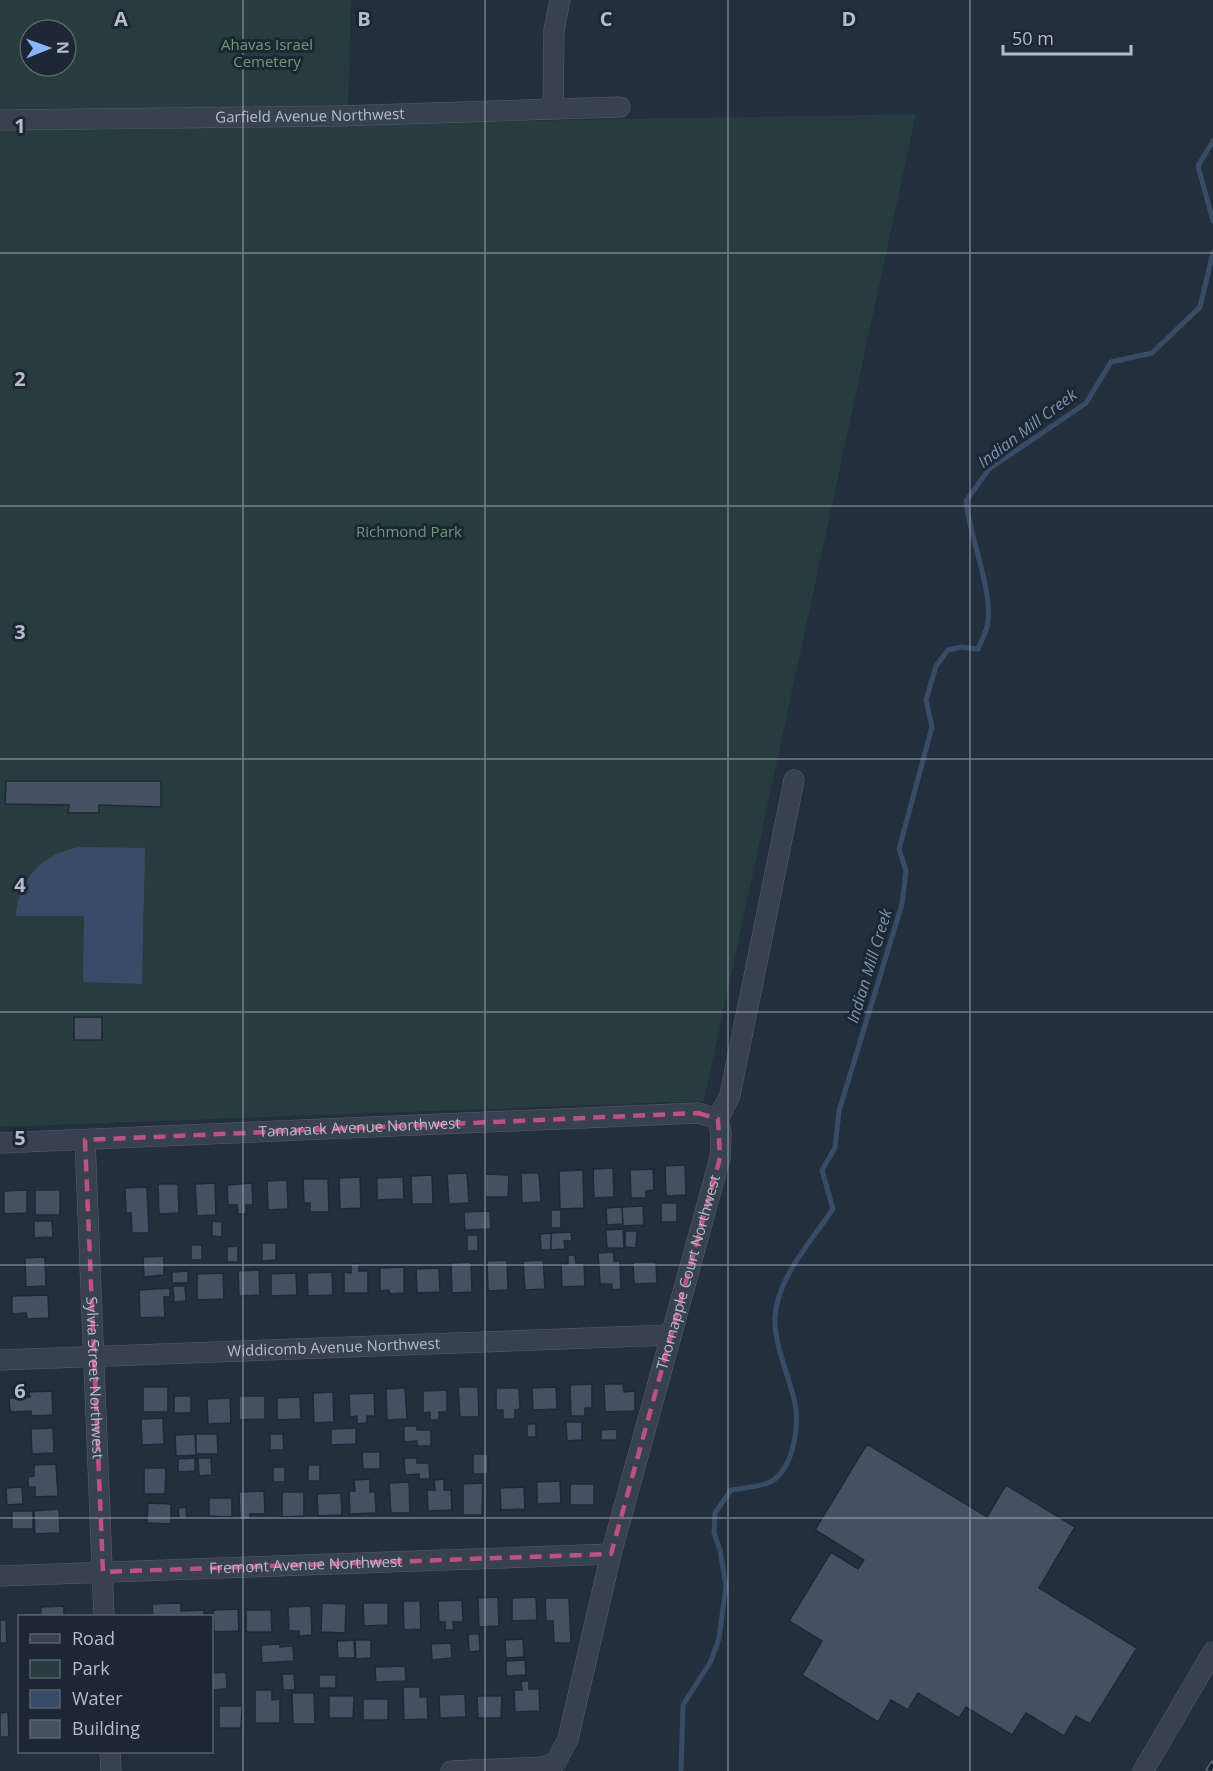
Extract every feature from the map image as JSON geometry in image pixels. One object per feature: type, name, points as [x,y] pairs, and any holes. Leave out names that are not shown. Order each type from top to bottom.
[{"type":"street","points":[[553,108],[554,30],[560,0]]},
{"type":"street","name":"Garfield Avenue Northwest","points":[[0,120],[339,116],[620,107]]},
{"type":"street","name":"Thornapple Court Northwest","points":[[451,1771],[543,1767],[556,1762],[568,1738],[611,1554],[720,1158],[721,1133],[718,1119],[730,1095],[794,780]]},
{"type":"street","name":"Tamarack Avenue Northwest","points":[[0,1143],[698,1113],[718,1119]]},
{"type":"street","name":"Sylvia Street Northwest","points":[[85,1140],[104,1615]]},
{"type":"street","name":"Widdicomb Avenue Northwest","points":[[0,1360],[670,1335]]},
{"type":"street","name":"Fremont Avenue Northwest","points":[[0,1576],[611,1554]]},
{"type":"street","points":[[1143,1771],[1213,1652]]},
{"type":"street","points":[[110,1753],[111,1771]]},
{"type":"highlighted area","points":[[698,1113],[718,1119],[720,1158],[611,1554],[103,1572],[85,1140]]},
{"type":"green space","name":"Ahavas Israel Cemetery","points":[[0,0],[351,0],[348,107],[0,109]]},
{"type":"green space","name":"Richmond Park","points":[[916,114],[704,1101],[0,1127],[0,130]]},
{"type":"water","points":[[80,847],[145,848],[142,984],[83,982],[84,916],[16,916],[22,890],[27,879],[35,870],[55,855]]},
{"type":"building","points":[[6,781],[161,781],[161,807],[99,805],[99,813],[68,813],[69,805],[5,804]]},
{"type":"building","points":[[74,1017],[102,1017],[102,1040],[74,1040]]},
{"type":"building","points":[[685,1165],[686,1195],[666,1196],[665,1166]]},
{"type":"building","points":[[613,1168],[614,1197],[594,1198],[593,1169]]},
{"type":"building","points":[[653,1169],[654,1190],[646,1191],[646,1198],[631,1198],[630,1170]]},
{"type":"building","points":[[583,1170],[584,1208],[560,1209],[559,1171]]},
{"type":"building","points":[[467,1173],[469,1203],[449,1204],[447,1174]]},
{"type":"building","points":[[521,1173],[539,1173],[541,1202],[522,1203]]},
{"type":"building","points":[[485,1174],[509,1175],[508,1197],[485,1197]]},
{"type":"building","points":[[432,1175],[433,1204],[412,1204],[411,1176]]},
{"type":"building","points":[[360,1177],[361,1208],[340,1209],[339,1178]]},
{"type":"building","points":[[403,1177],[404,1199],[377,1200],[377,1178]]},
{"type":"building","points":[[303,1179],[328,1179],[329,1212],[310,1212],[310,1203],[304,1203]]},
{"type":"building","points":[[287,1180],[288,1209],[268,1210],[267,1181]]},
{"type":"building","points":[[215,1183],[216,1215],[197,1216],[195,1184]]},
{"type":"building","points":[[252,1183],[253,1205],[246,1205],[246,1214],[238,1214],[237,1205],[228,1205],[227,1185]]},
{"type":"building","points":[[158,1184],[178,1184],[179,1213],[159,1214]]},
{"type":"building","points":[[147,1187],[149,1233],[132,1233],[131,1213],[126,1213],[125,1188]]},
{"type":"building","points":[[27,1190],[27,1213],[4,1214],[4,1191]]},
{"type":"building","points":[[35,1190],[60,1190],[60,1215],[35,1215]]},
{"type":"building","points":[[661,1203],[677,1203],[677,1222],[661,1222]]},
{"type":"building","points":[[643,1206],[644,1225],[623,1226],[622,1207]]},
{"type":"building","points":[[622,1207],[623,1224],[607,1225],[606,1208]]},
{"type":"building","points":[[551,1210],[561,1210],[561,1228],[551,1228]]},
{"type":"building","points":[[490,1211],[491,1229],[465,1230],[464,1212]]},
{"type":"building","points":[[34,1221],[52,1221],[53,1237],[34,1238]]},
{"type":"building","points":[[212,1221],[222,1222],[222,1237],[212,1236]]},
{"type":"building","points":[[623,1229],[624,1248],[607,1248],[606,1230]]},
{"type":"building","points":[[625,1231],[637,1231],[636,1248],[625,1247]]},
{"type":"building","points":[[571,1232],[572,1241],[564,1241],[565,1249],[551,1250],[551,1233]]},
{"type":"building","points":[[551,1233],[551,1250],[541,1250],[540,1234]]},
{"type":"building","points":[[467,1235],[478,1235],[478,1251],[467,1251]]},
{"type":"building","points":[[262,1243],[276,1243],[276,1260],[262,1261]]},
{"type":"building","points":[[191,1245],[202,1245],[202,1260],[191,1260]]},
{"type":"building","points":[[238,1246],[238,1262],[227,1262],[227,1247]]},
{"type":"building","points":[[614,1252],[614,1261],[620,1261],[621,1289],[612,1290],[612,1284],[600,1284],[598,1253]]},
{"type":"building","points":[[568,1255],[575,1255],[576,1263],[584,1263],[585,1286],[562,1287],[561,1264],[568,1264]]},
{"type":"building","points":[[164,1256],[164,1275],[144,1277],[143,1257]]},
{"type":"building","points":[[45,1257],[46,1286],[26,1287],[25,1258]]},
{"type":"building","points":[[507,1260],[508,1290],[488,1291],[487,1261]]},
{"type":"building","points":[[543,1260],[545,1289],[525,1290],[523,1261]]},
{"type":"building","points":[[471,1262],[472,1292],[452,1293],[451,1263]]},
{"type":"building","points":[[633,1262],[656,1262],[657,1283],[634,1284]]},
{"type":"building","points":[[351,1264],[359,1264],[359,1271],[368,1271],[368,1293],[344,1293],[344,1272],[351,1273]]},
{"type":"building","points":[[404,1267],[404,1293],[390,1294],[389,1290],[380,1291],[380,1268]]},
{"type":"building","points":[[439,1268],[440,1292],[417,1293],[416,1269]]},
{"type":"building","points":[[259,1270],[260,1295],[239,1296],[238,1271]]},
{"type":"building","points":[[188,1271],[188,1283],[172,1283],[172,1272]]},
{"type":"building","points":[[332,1272],[333,1295],[308,1296],[307,1273]]},
{"type":"building","points":[[223,1273],[224,1299],[197,1300],[197,1274]]},
{"type":"building","points":[[296,1273],[297,1295],[271,1296],[271,1274]]},
{"type":"building","points":[[173,1286],[185,1286],[186,1301],[174,1302]]},
{"type":"building","points":[[170,1288],[170,1297],[164,1297],[165,1317],[140,1318],[139,1290]]},
{"type":"building","points":[[48,1295],[49,1318],[27,1319],[26,1313],[12,1314],[12,1296]]},
{"type":"building","points":[[592,1384],[592,1408],[585,1408],[585,1416],[571,1416],[570,1385]]},
{"type":"building","points":[[604,1384],[623,1384],[624,1392],[635,1391],[635,1411],[605,1412]]},
{"type":"building","points":[[143,1387],[168,1387],[168,1412],[143,1412]]},
{"type":"building","points":[[458,1387],[478,1387],[479,1417],[460,1417]]},
{"type":"building","points":[[556,1387],[557,1409],[533,1410],[532,1388]]},
{"type":"building","points":[[405,1388],[407,1419],[387,1420],[386,1389]]},
{"type":"building","points":[[496,1388],[519,1388],[520,1409],[515,1410],[515,1419],[503,1419],[503,1410],[496,1410]]},
{"type":"building","points":[[447,1390],[447,1412],[439,1412],[439,1420],[430,1420],[430,1412],[423,1413],[423,1391]]},
{"type":"building","points":[[52,1391],[53,1415],[31,1416],[31,1411],[10,1412],[9,1398],[30,1397],[29,1392]]},
{"type":"building","points":[[333,1392],[334,1422],[314,1423],[313,1393]]},
{"type":"building","points":[[374,1393],[375,1416],[367,1416],[367,1423],[357,1424],[357,1416],[350,1417],[349,1394]]},
{"type":"building","points":[[174,1396],[191,1396],[191,1413],[174,1413]]},
{"type":"building","points":[[239,1396],[265,1396],[265,1419],[239,1420]]},
{"type":"building","points":[[300,1397],[301,1419],[277,1420],[277,1398]]},
{"type":"building","points":[[230,1398],[231,1423],[208,1424],[207,1399]]},
{"type":"building","points":[[163,1418],[164,1444],[142,1445],[141,1419]]},
{"type":"building","points":[[566,1422],[582,1422],[582,1440],[567,1441]]},
{"type":"building","points":[[527,1424],[536,1424],[536,1437],[527,1437]]},
{"type":"building","points":[[404,1426],[417,1426],[417,1430],[431,1430],[431,1446],[417,1446],[417,1441],[404,1442]]},
{"type":"building","points":[[53,1428],[54,1453],[32,1454],[31,1429]]},
{"type":"building","points":[[356,1428],[356,1444],[331,1445],[331,1429]]},
{"type":"building","points":[[617,1429],[617,1440],[601,1440],[601,1430]]},
{"type":"building","points":[[195,1434],[196,1455],[176,1456],[175,1435]]},
{"type":"building","points":[[196,1434],[217,1434],[218,1454],[196,1454]]},
{"type":"building","points":[[270,1434],[283,1434],[284,1450],[270,1450]]},
{"type":"building","points":[[867,1444],[987,1517],[1006,1485],[1075,1527],[1039,1588],[1137,1648],[1090,1724],[1076,1716],[1064,1736],[1026,1713],[1012,1735],[966,1707],[959,1718],[918,1693],[908,1710],[891,1700],[878,1722],[802,1675],[822,1641],[789,1621],[831,1552],[858,1569],[864,1560],[815,1530]]},
{"type":"building","points":[[362,1452],[380,1452],[380,1469],[363,1469]]},
{"type":"building","points":[[473,1454],[488,1454],[488,1474],[473,1474]]},
{"type":"building","points":[[195,1458],[195,1471],[178,1472],[178,1459]]},
{"type":"building","points":[[198,1458],[211,1458],[212,1475],[199,1476]]},
{"type":"building","points":[[404,1458],[417,1458],[417,1463],[429,1463],[430,1479],[419,1479],[419,1474],[405,1475]]},
{"type":"building","points":[[56,1464],[58,1496],[35,1497],[35,1487],[28,1487],[28,1477],[34,1476],[34,1465]]},
{"type":"building","points":[[308,1465],[320,1465],[320,1481],[308,1481]]},
{"type":"building","points":[[273,1467],[285,1467],[285,1482],[273,1482]]},
{"type":"building","points":[[144,1468],[166,1468],[165,1494],[144,1494]]},
{"type":"building","points":[[370,1479],[370,1492],[375,1491],[376,1513],[350,1514],[349,1491],[355,1491],[354,1480]]},
{"type":"building","points":[[444,1479],[444,1490],[451,1490],[452,1510],[428,1511],[427,1490],[435,1490],[434,1480]]},
{"type":"building","points":[[560,1481],[561,1503],[537,1504],[537,1482]]},
{"type":"building","points":[[409,1482],[410,1513],[391,1513],[389,1483]]},
{"type":"building","points":[[483,1483],[482,1515],[463,1515],[463,1484]]},
{"type":"building","points":[[570,1484],[594,1484],[594,1505],[570,1505]]},
{"type":"building","points":[[22,1487],[23,1504],[7,1505],[6,1488]]},
{"type":"building","points":[[524,1487],[525,1509],[501,1510],[500,1488]]},
{"type":"building","points":[[264,1491],[265,1514],[250,1514],[250,1519],[240,1520],[239,1492]]},
{"type":"building","points":[[282,1492],[304,1492],[304,1516],[282,1517]]},
{"type":"building","points":[[341,1493],[342,1515],[318,1516],[317,1494]]},
{"type":"building","points":[[209,1498],[232,1498],[232,1517],[209,1516]]},
{"type":"building","points":[[148,1503],[171,1504],[171,1524],[147,1523]]},
{"type":"building","points":[[186,1507],[187,1518],[179,1519],[178,1508]]},
{"type":"building","points":[[59,1509],[60,1533],[35,1534],[34,1511]]},
{"type":"building","points":[[12,1511],[33,1511],[33,1529],[12,1529]]},
{"type":"building","points":[[498,1597],[499,1626],[479,1627],[478,1598]]},
{"type":"building","points":[[536,1597],[537,1620],[512,1621],[512,1598]]},
{"type":"building","points":[[545,1598],[569,1598],[571,1643],[554,1643],[553,1621],[546,1621]]},
{"type":"building","points":[[462,1600],[463,1622],[453,1622],[454,1630],[445,1630],[445,1622],[439,1622],[438,1601]]},
{"type":"building","points":[[403,1601],[420,1601],[421,1629],[404,1630]]},
{"type":"building","points":[[181,1603],[181,1611],[204,1610],[204,1615],[153,1615],[152,1604]]},
{"type":"building","points":[[322,1603],[346,1604],[345,1633],[321,1632]]},
{"type":"building","points":[[363,1603],[388,1603],[388,1625],[364,1626]]},
{"type":"building","points":[[64,1606],[64,1615],[23,1615],[23,1613],[41,1613],[41,1607]]},
{"type":"building","points":[[311,1606],[312,1635],[299,1636],[299,1631],[289,1631],[288,1607]]},
{"type":"building","points":[[238,1609],[239,1631],[214,1632],[213,1610]]},
{"type":"building","points":[[246,1610],[271,1610],[272,1632],[246,1632]]},
{"type":"building","points":[[0,1620],[6,1620],[7,1643],[0,1643]]},
{"type":"building","points":[[468,1634],[479,1634],[480,1651],[469,1652]]},
{"type":"building","points":[[523,1639],[524,1657],[506,1658],[505,1640]]},
{"type":"building","points":[[354,1640],[355,1658],[338,1658],[337,1641]]},
{"type":"building","points":[[355,1640],[371,1640],[371,1658],[356,1659]]},
{"type":"building","points":[[451,1643],[452,1658],[432,1660],[431,1644]]},
{"type":"building","points":[[280,1644],[280,1647],[293,1646],[294,1661],[262,1663],[261,1645]]},
{"type":"building","points":[[525,1660],[526,1675],[506,1676],[506,1661]]},
{"type":"building","points":[[405,1666],[406,1681],[376,1682],[375,1667]]},
{"type":"building","points":[[226,1672],[227,1689],[213,1690],[213,1673]]},
{"type":"building","points":[[282,1674],[294,1674],[295,1690],[283,1690]]},
{"type":"building","points":[[319,1675],[336,1675],[336,1688],[319,1688]]},
{"type":"building","points":[[521,1681],[529,1681],[529,1689],[539,1689],[540,1711],[515,1712],[514,1690],[522,1690]]},
{"type":"building","points":[[403,1687],[420,1687],[420,1697],[427,1697],[428,1719],[404,1720]]},
{"type":"building","points":[[255,1690],[272,1690],[272,1700],[280,1699],[280,1723],[255,1723]]},
{"type":"building","points":[[292,1693],[314,1693],[315,1724],[293,1724]]},
{"type":"building","points":[[465,1694],[466,1717],[440,1718],[439,1695]]},
{"type":"building","points":[[329,1696],[354,1696],[353,1718],[329,1718]]},
{"type":"building","points":[[477,1696],[502,1696],[501,1718],[478,1718]]},
{"type":"building","points":[[363,1699],[388,1699],[388,1720],[363,1720]]},
{"type":"building","points":[[219,1706],[242,1706],[241,1728],[219,1728]]},
{"type":"building","points":[[8,1712],[9,1737],[0,1737],[0,1713]]},
{"type":"waterway","name":"Indian Mill Creek","points":[[1213,141],[1198,166],[1213,221]]},
{"type":"waterway","name":"Indian Mill Creek","points":[[681,1771],[683,1705],[711,1661],[719,1638],[726,1586],[720,1550],[714,1533],[715,1513],[731,1490],[763,1485],[779,1475],[789,1459],[795,1439],[794,1398],[775,1329],[777,1302],[797,1260],[833,1209],[822,1170],[835,1148],[839,1111],[902,904],[906,871],[899,849],[932,727],[926,700],[936,666],[948,650],[961,647],[978,649],[987,627],[988,599],[966,501],[989,469],[1086,403],[1111,362],[1152,353],[1200,307],[1213,252]]},
{"type":"railway","points":[[1209,1771],[1213,1764]]}]
